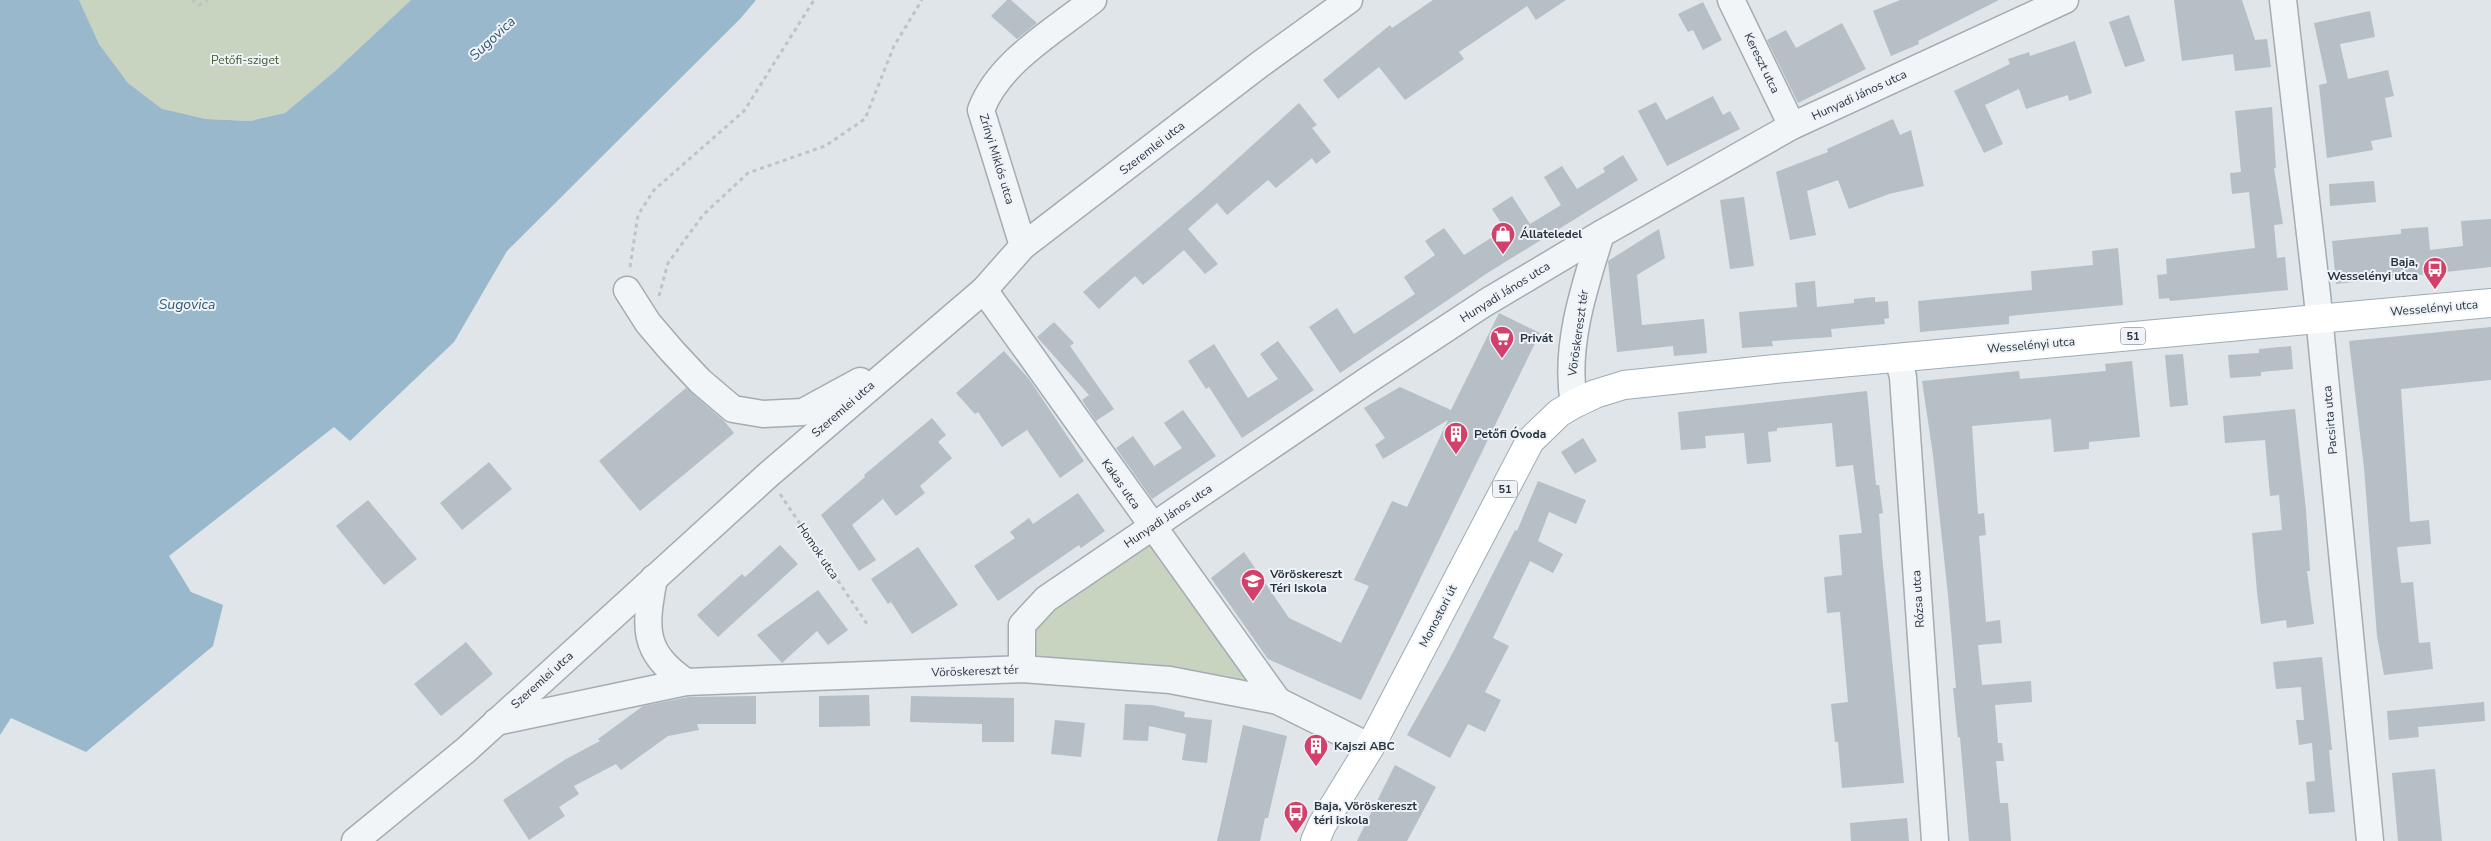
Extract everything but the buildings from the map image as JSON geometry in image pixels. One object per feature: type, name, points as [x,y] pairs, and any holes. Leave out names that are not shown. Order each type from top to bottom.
[{"type":"main road","name":"Wesselényi utca","points":[[1574,404],[1595,394],[1624,385],[2491,302]]},
{"type":"main road","name":"Monostori út","points":[[1315,841],[1322,825],[1370,747],[1530,441],[1560,413],[1574,404]]},
{"type":"street","name":"Zrínyi Miklós utca","points":[[1023,246],[981,110],[987,95],[1016,61],[1093,0]]},
{"type":"street","name":"Szeremlei utca","points":[[355,841],[496,722],[768,475],[984,290],[1023,246],[1259,65],[1349,0]]},
{"type":"street","name":"Kereszt utca","points":[[1731,0],[1792,126]]},
{"type":"street","name":"Hunyadi János utca","points":[[1022,669],[1022,625],[1046,599],[1485,303],[1601,234],[1792,126],[2065,0]]},
{"type":"street","name":"Pacsirta utca","points":[[2283,0],[2320,318],[2370,841]]},
{"type":"street","name":"Vöröskereszt tér","points":[[1574,404],[1570,384],[1581,298],[1601,234]]},
{"type":"street","points":[[626,290],[648,323],[672,352],[700,381],[733,409],[763,414],[803,412],[905,356]]},
{"type":"street","name":"Kakas utca","points":[[984,290],[1152,528],[1278,701]]},
{"type":"street","name":"Rózsa utca","points":[[1898,358],[1903,377],[1934,841]]},
{"type":"street","points":[[654,578],[648,614],[648,635],[667,669],[686,682]]},
{"type":"street","name":"Vöröskereszt tér","points":[[496,722],[686,682],[1022,669],[1170,680],[1278,701],[1370,747]]},
{"type":"path","points":[[192,0],[199,5],[208,0]]},
{"type":"path","points":[[626,290],[638,215],[654,190],[744,111],[814,0]]},
{"type":"path","points":[[657,301],[668,263],[703,215],[748,172],[825,146],[865,119],[894,46],[922,0]]},
{"type":"path","name":"Homok utca","points":[[768,475],[869,627]]},
{"type":"green space","name":"Petőfi-sziget","points":[[79,0],[411,0],[334,72],[285,113],[250,121],[206,119],[163,110],[128,83],[99,44]]},
{"type":"green space","points":[[1151,541],[1260,690],[1022,669],[1022,625]]},
{"type":"water","name":"Sugovica","points":[[0,0],[79,0],[99,44],[128,83],[162,109],[206,119],[250,121],[285,113],[334,72],[411,0],[756,0],[740,19],[507,251],[454,342],[350,441],[334,427],[169,556],[191,592],[223,605],[213,646],[86,752],[11,718],[0,735]]},
{"type":"place","name":"Állateledel","points":[[1503,255]]},
{"type":"place","name":"Baja, Wesselényi utca","points":[[2435,290]]},
{"type":"place","name":"Privát","points":[[1502,359]]},
{"type":"place","name":"Petőfi Óvoda","points":[[1456,455]]},
{"type":"place","name":"Vöröskereszt Téri Iskola","points":[[1253,602]]},
{"type":"place","name":"Kajszi ABC","points":[[1316,767]]},
{"type":"place","name":"Baja, Vöröskereszt téri iskola","points":[[1296,834]]}]
